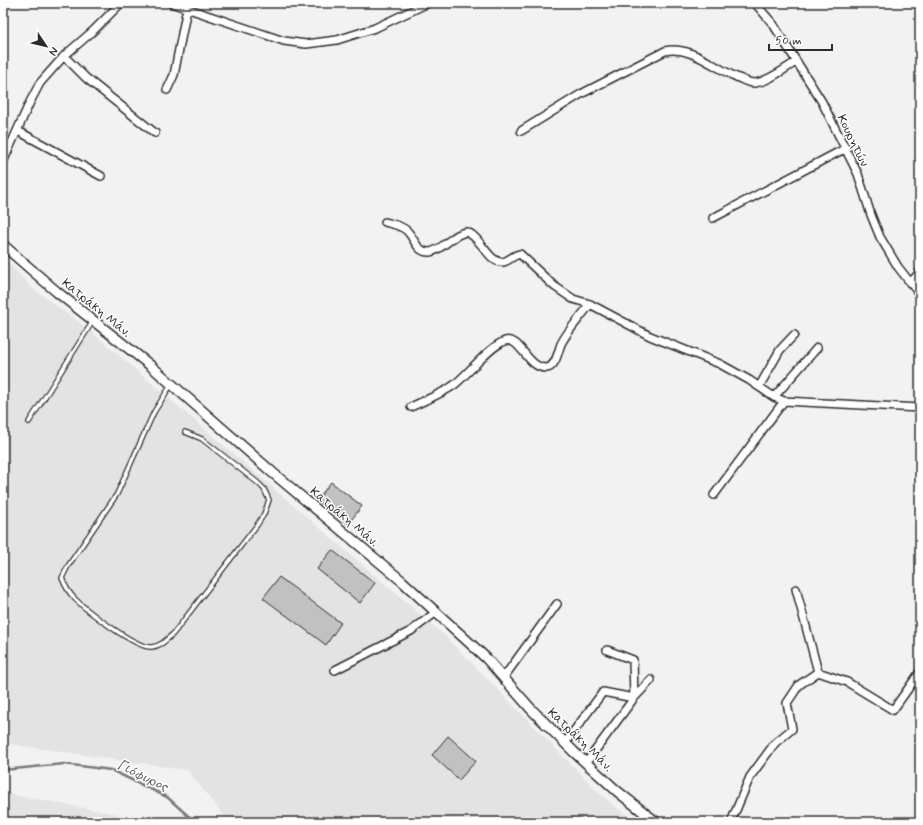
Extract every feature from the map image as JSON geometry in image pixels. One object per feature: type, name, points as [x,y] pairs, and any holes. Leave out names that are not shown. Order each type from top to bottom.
[{"type":"street","points":[[3,162],[36,90],[64,56],[121,3]]},
{"type":"street","points":[[171,3],[284,41],[306,44],[337,40],[375,28],[428,3]]},
{"type":"street","name":"Κουρητών","points":[[754,3],[766,14],[822,102],[858,174],[871,215],[880,237],[910,283],[920,295]]},
{"type":"street","points":[[167,90],[174,75],[187,8]]},
{"type":"street","points":[[521,131],[581,94],[665,51],[680,50],[703,59],[732,76],[753,83],[761,81],[796,62]]},
{"type":"street","points":[[64,56],[86,78],[155,133]]},
{"type":"street","points":[[18,131],[101,176]]},
{"type":"street","points":[[713,218],[846,148]]},
{"type":"street","points":[[385,222],[405,229],[417,246],[425,252],[432,251],[463,232],[470,233],[496,260],[503,262],[516,254],[520,254],[554,286],[573,299],[590,304],[650,336],[720,364],[759,387],[774,398],[784,401],[920,408]]},
{"type":"street","name":"Κατράκη Μάν.","points":[[3,245],[40,278],[94,320],[171,384],[273,473],[374,556],[435,613],[455,629],[504,677],[531,709],[586,763],[617,791],[656,822]]},
{"type":"street","points":[[910,283],[920,272]]},
{"type":"street","points":[[411,407],[452,386],[489,352],[506,341],[518,344],[526,357],[545,369],[553,366],[562,343],[590,304]]},
{"type":"street","points":[[759,387],[780,350],[794,335]]},
{"type":"street","points":[[774,398],[817,348]]},
{"type":"street","points":[[714,495],[784,401]]},
{"type":"street","points":[[796,589],[818,672]]},
{"type":"street","points":[[504,677],[557,604]]},
{"type":"street","points":[[335,670],[412,631],[435,613]]},
{"type":"street","points":[[607,650],[633,660],[634,698]]},
{"type":"street","points":[[818,672],[847,682],[893,710],[920,672]]},
{"type":"street","points":[[731,822],[750,777],[775,743],[792,729],[788,703],[799,685],[818,672]]},
{"type":"street","points":[[586,763],[634,698],[651,680]]},
{"type":"street","points":[[565,743],[603,692],[634,698]]},
{"type":"lane","points":[[29,422],[94,320]]},
{"type":"lane","points":[[171,384],[154,412],[117,494],[68,566],[62,578],[65,587],[75,599],[136,644],[151,648],[162,644],[173,634],[257,526],[264,514],[269,500],[264,489],[258,483],[202,439],[185,432]]},
{"type":"shaded area","points":[[3,257],[31,287],[92,332],[444,635],[602,796],[635,822],[229,822],[187,770],[3,743]]},
{"type":"shaded area","points":[[3,793],[117,814],[135,822],[3,822]]},
{"type":"building","points":[[331,482],[362,506],[348,524],[317,500]]},
{"type":"building","points":[[332,550],[375,583],[360,603],[317,569]]},
{"type":"building","points":[[279,577],[341,623],[326,645],[263,598]]},
{"type":"building","points":[[448,736],[476,761],[459,780],[432,755]]},
{"type":"waterway","name":"Γιόφυρος","points":[[3,770],[64,764],[111,770],[167,797],[195,822]]}]
